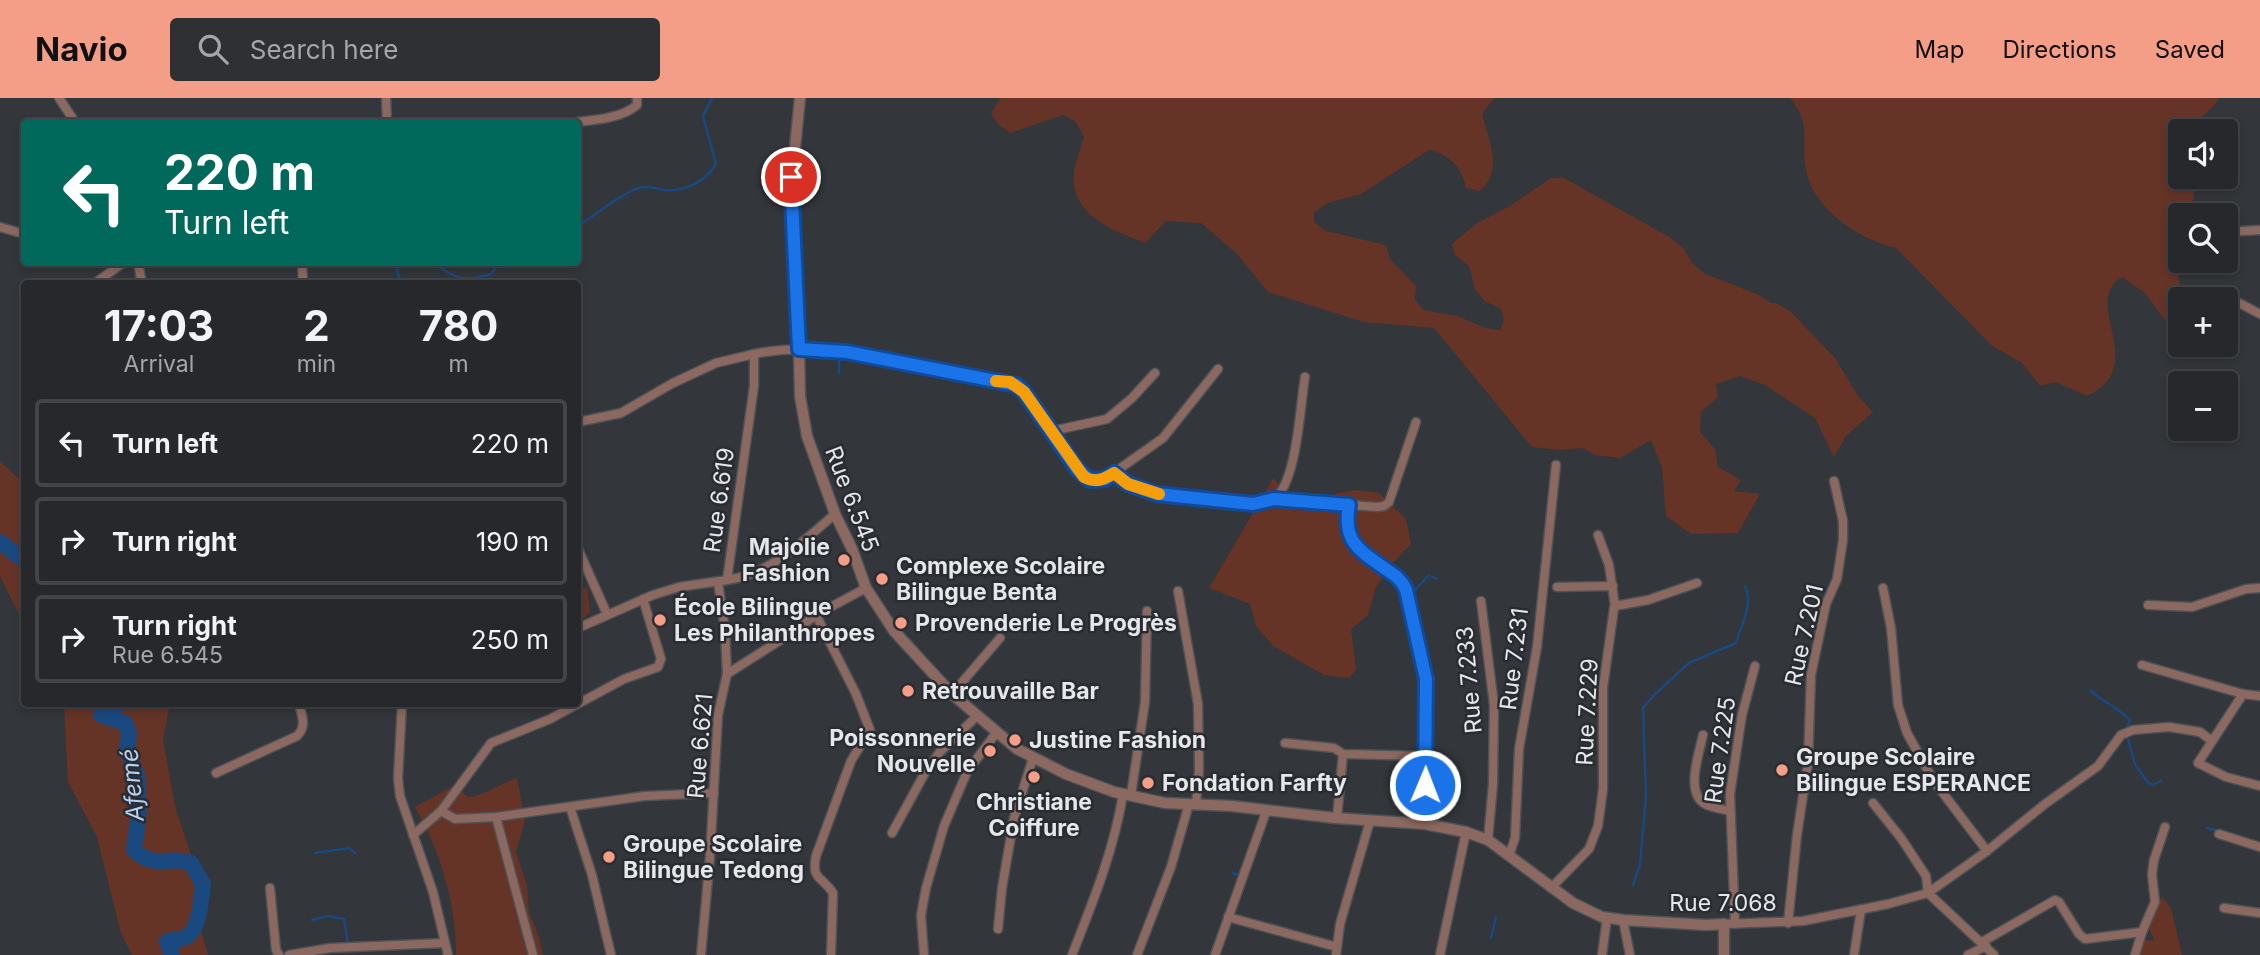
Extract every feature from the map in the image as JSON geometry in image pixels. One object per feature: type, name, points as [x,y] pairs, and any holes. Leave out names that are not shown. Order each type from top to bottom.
[{"type":"street","points":[[59,98],[73,119]]},
{"type":"street","points":[[386,98],[387,119]]},
{"type":"street","points":[[581,121],[608,118],[631,110],[637,105],[637,98]]},
{"type":"street","name":"Rue 6.545","points":[[800,98],[790,197],[799,307],[801,412],[835,514],[866,587],[894,631],[952,694],[996,733],[1033,758],[1066,774],[1127,795],[1165,803],[1192,804]]},
{"type":"street","points":[[0,227],[21,233]]},
{"type":"street","points":[[2238,231],[2260,230]]},
{"type":"street","points":[[99,280],[119,266]]},
{"type":"street","points":[[2238,302],[2260,314]]},
{"type":"street","points":[[581,421],[621,413],[673,383],[716,363],[754,354],[799,349],[847,352],[986,380],[1010,382],[1024,392],[1084,477],[1096,481],[1105,479],[1163,438],[1218,369]]},
{"type":"street","name":"Rue 6.619","points":[[581,627],[643,599],[679,587],[723,581],[754,386],[754,354]]},
{"type":"street","points":[[1052,431],[1107,419],[1132,398],[1155,373]]},
{"type":"street","points":[[1274,499],[1284,489],[1292,468],[1304,377]]},
{"type":"street","points":[[1114,473],[1128,484],[1157,494],[1253,504],[1274,499],[1377,507],[1387,504],[1416,422]]},
{"type":"street","name":"Rue 7.231","points":[[1505,853],[1511,850],[1515,838],[1519,749],[1537,647],[1556,465]]},
{"type":"street","name":"Rue 7.201","points":[[1788,923],[1808,763],[1811,675],[1826,604],[1837,579],[1843,540],[1843,521],[1834,481]]},
{"type":"street","points":[[1349,505],[1346,524],[1351,539],[1367,556],[1402,581],[1406,590],[1426,679],[1425,824]]},
{"type":"street","points":[[723,581],[751,573],[781,558],[835,514]]},
{"type":"street","name":"Rue 7.229","points":[[1551,888],[1589,849],[1598,826],[1603,789],[1603,688],[1615,606],[1609,565],[1598,535]]},
{"type":"street","points":[[581,556],[607,614]]},
{"type":"street","name":"Rue 6.621","points":[[701,955],[718,715],[727,674],[723,581]]},
{"type":"street","points":[[1615,606],[1648,600],[1697,583]]},
{"type":"street","points":[[1557,587],[1613,586]]},
{"type":"street","points":[[727,674],[816,615],[866,587]]},
{"type":"street","points":[[1884,588],[1891,628],[1898,705],[1907,733],[1933,780],[1987,852]]},
{"type":"street","points":[[2148,605],[2192,607],[2246,589],[2260,589]]},
{"type":"street","points":[[1137,955],[1171,867],[1192,804],[1199,770],[1198,704],[1178,590]]},
{"type":"street","points":[[581,702],[624,679],[658,667],[661,659],[643,599]]},
{"type":"street","name":"Rue 7.233","points":[[1481,601],[1494,705],[1493,784],[1488,840]]},
{"type":"street","points":[[1072,955],[1108,861],[1127,795],[1145,702],[1147,611]]},
{"type":"street","points":[[816,615],[856,694],[870,730],[851,761],[813,869],[814,874],[833,893],[831,955]]},
{"type":"street","points":[[952,694],[1000,638]]},
{"type":"street","points":[[2142,665],[2243,694],[2260,696]]},
{"type":"street","name":"Rue 7.225","points":[[1729,924],[1732,772],[1748,688],[1755,666]]},
{"type":"street","points":[[2243,694],[2198,763],[2226,777],[2260,786]]},
{"type":"street","points":[[216,773],[297,736],[302,731],[304,722],[300,707]]},
{"type":"street","points":[[402,707],[398,778],[403,808],[433,892],[448,955]]},
{"type":"street","points":[[413,835],[441,811],[491,743],[572,707]]},
{"type":"street","points":[[892,833],[926,771],[944,748],[978,715]]},
{"type":"street","name":"Rue 7.068","points":[[1192,804],[1425,824],[1466,832],[1488,840],[1573,903],[1607,918],[1706,925],[1788,923],[1861,910],[1928,893],[1987,852],[2045,804],[2098,766],[2121,735],[2133,730],[2169,727],[2200,732],[2212,741]]},
{"type":"street","points":[[924,955],[921,915],[944,826],[967,772],[996,733]]},
{"type":"street","points":[[1703,735],[1694,782],[1697,796],[1705,805],[1730,811]]},
{"type":"street","points":[[1285,743],[1334,748],[1343,754],[1426,756]]},
{"type":"street","points":[[1338,818],[1343,754]]},
{"type":"street","points":[[998,929],[1014,818],[1033,758]]},
{"type":"street","points":[[441,811],[456,819],[496,817],[645,796],[714,793]]},
{"type":"street","points":[[1873,803],[1926,876],[1928,893],[1994,955]]},
{"type":"street","points":[[570,807],[592,875],[611,955]]},
{"type":"street","points":[[1214,955],[1266,812]]},
{"type":"street","points":[[496,817],[533,955]]},
{"type":"street","points":[[1228,917],[1337,951],[1340,923],[1370,821]]},
{"type":"street","points":[[2135,955],[2155,902],[2152,874],[2165,827]]},
{"type":"street","points":[[1440,955],[1466,832]]},
{"type":"street","points":[[2220,834],[2260,847]]},
{"type":"street","points":[[270,888],[275,950],[279,955]]},
{"type":"street","points":[[1968,955],[2055,900],[2085,939],[2142,932]]},
{"type":"street","points":[[2224,908],[2260,913]]},
{"type":"street","points":[[1854,955],[1861,910]]},
{"type":"street","points":[[1602,955],[1607,918]]},
{"type":"street","points":[[1623,920],[1630,955]]},
{"type":"street","points":[[1724,955],[1729,924]]},
{"type":"street","points":[[289,955],[445,943]]},
{"type":"shaded area","points":[[1000,98],[1494,98],[1482,114],[1491,144],[1493,165],[1487,184],[1479,191],[1466,188],[1454,163],[1429,150],[1361,194],[1327,203],[1314,213],[1314,222],[1326,231],[1386,245],[1390,259],[1416,286],[1415,299],[1423,310],[1457,316],[1485,328],[1500,330],[1504,320],[1501,309],[1485,301],[1475,290],[1469,266],[1455,255],[1452,244],[1477,223],[1510,206],[1551,178],[1564,178],[1671,238],[1705,274],[1757,294],[1790,311],[1835,358],[1858,396],[1873,412],[1846,436],[1834,457],[1815,418],[1765,385],[1740,376],[1716,384],[1718,397],[1701,412],[1700,432],[1715,449],[1718,467],[1741,480],[1734,491],[1760,494],[1738,533],[1691,534],[1666,516],[1662,467],[1651,440],[1620,458],[1595,455],[1583,448],[1560,450],[1532,447],[1434,328],[1364,322],[1268,292],[1237,254],[1201,223],[1166,221],[1145,243],[1108,227],[1086,210],[1074,188],[1074,173],[1084,137],[1075,121],[1063,115],[1010,133],[999,125],[991,114]]},
{"type":"shaded area","points":[[1790,98],[2219,98],[2201,119],[2168,119],[2168,189],[2193,189],[2194,198],[2191,203],[2168,203],[2168,273],[2177,273],[2181,287],[2168,287],[2168,324],[2145,293],[2122,277],[2111,288],[2108,302],[2115,352],[2114,368],[2105,383],[2087,396],[2056,382],[2040,386],[2022,363],[1991,345],[1896,248],[1868,238],[1840,221],[1828,210],[1810,184],[1806,170],[1804,125]]},
{"type":"shaded area","points":[[0,461],[21,481],[21,619],[0,576]]},
{"type":"shaded area","points":[[1274,477],[1287,505],[1304,509],[1338,493],[1357,490],[1379,493],[1406,519],[1411,544],[1376,587],[1368,615],[1351,629],[1356,669],[1350,678],[1324,675],[1273,646],[1256,626],[1250,604],[1209,588]]},
{"type":"shaded area","points":[[587,587],[590,612],[581,620],[581,590]]},
{"type":"shaded area","points":[[64,707],[169,707],[163,740],[176,810],[190,852],[209,890],[199,924],[208,955],[132,955],[121,933],[97,837],[68,782]]},
{"type":"shaded area","points":[[517,778],[525,820],[516,852],[527,886],[529,912],[543,955],[456,955],[453,916],[445,878],[415,807],[455,785],[468,797]]},
{"type":"shaded area","points":[[2162,897],[2171,908],[2182,955],[2139,955],[2138,951],[2145,940],[2155,941],[2147,925]]},
{"type":"waterway","points":[[581,224],[638,188],[680,189],[707,176],[716,164],[703,116],[712,98]]},
{"type":"waterway","points":[[398,266],[400,280]]},
{"type":"waterway","points":[[438,266],[453,275],[466,278],[491,274],[497,266]]},
{"type":"waterway","points":[[839,352],[839,374]]},
{"type":"waterway","name":"Afemé","points":[[0,542],[21,558]]},
{"type":"waterway","points":[[1413,592],[1429,575],[1437,579]]},
{"type":"waterway","points":[[1633,885],[1640,864],[1646,797],[1643,708],[1689,663],[1736,643],[1747,607],[1745,586]]},
{"type":"waterway","points":[[2090,690],[2130,720],[2126,730]]},
{"type":"waterway","name":"Afemé","points":[[108,707],[104,708],[101,715],[125,723],[129,733],[127,750],[137,775],[139,813],[134,850],[155,861],[191,863],[203,884],[199,914],[193,929],[184,938],[167,942],[172,955]]},
{"type":"waterway","points":[[2128,739],[2135,764],[2148,783],[2153,785],[2162,780]]},
{"type":"waterway","points":[[2207,828],[2219,831]]},
{"type":"waterway","points":[[315,853],[349,848],[355,853]]},
{"type":"waterway","points":[[1233,873],[1238,875]]},
{"type":"waterway","points":[[312,920],[328,916],[344,919],[348,943]]},
{"type":"waterway","points":[[1491,938],[1496,917]]},
{"type":"slow traffic","points":[[996,381],[1010,382],[1024,392],[1084,477],[1096,481],[1114,473],[1128,484],[1159,494]]},
{"type":"place","name":"Majolie Fashion","points":[[844,560]]},
{"type":"place","name":"Complexe Scolaire Bilingue Benta","points":[[882,579]]},
{"type":"place","name":"École Bilingue Les Philanthropes","points":[[660,620]]},
{"type":"place","name":"Provenderie Le Progrès","points":[[901,623]]},
{"type":"place","name":"Retrouvaille Bar","points":[[908,691]]},
{"type":"place","name":"Justine Fashion","points":[[1015,740]]},
{"type":"place","name":"Poissonnerie Nouvelle","points":[[990,751]]},
{"type":"place","name":"Groupe Scolaire Bilingue ESPERANCE","points":[[1782,770]]},
{"type":"place","name":"Christiane Coiffure","points":[[1034,777]]},
{"type":"place","name":"Fondation Farfty","points":[[1148,783]]},
{"type":"place","name":"Groupe Scolaire Bilingue Tedong","points":[[609,857]]},
{"type":"route","points":[[791,177],[799,349],[847,352],[986,380],[1010,382],[1024,392],[1078,470],[1090,480],[1105,479],[1114,473],[1128,484],[1157,494],[1253,504],[1274,499],[1349,505],[1346,524],[1351,539],[1367,556],[1402,581],[1406,590],[1426,679],[1425,785]]}]
